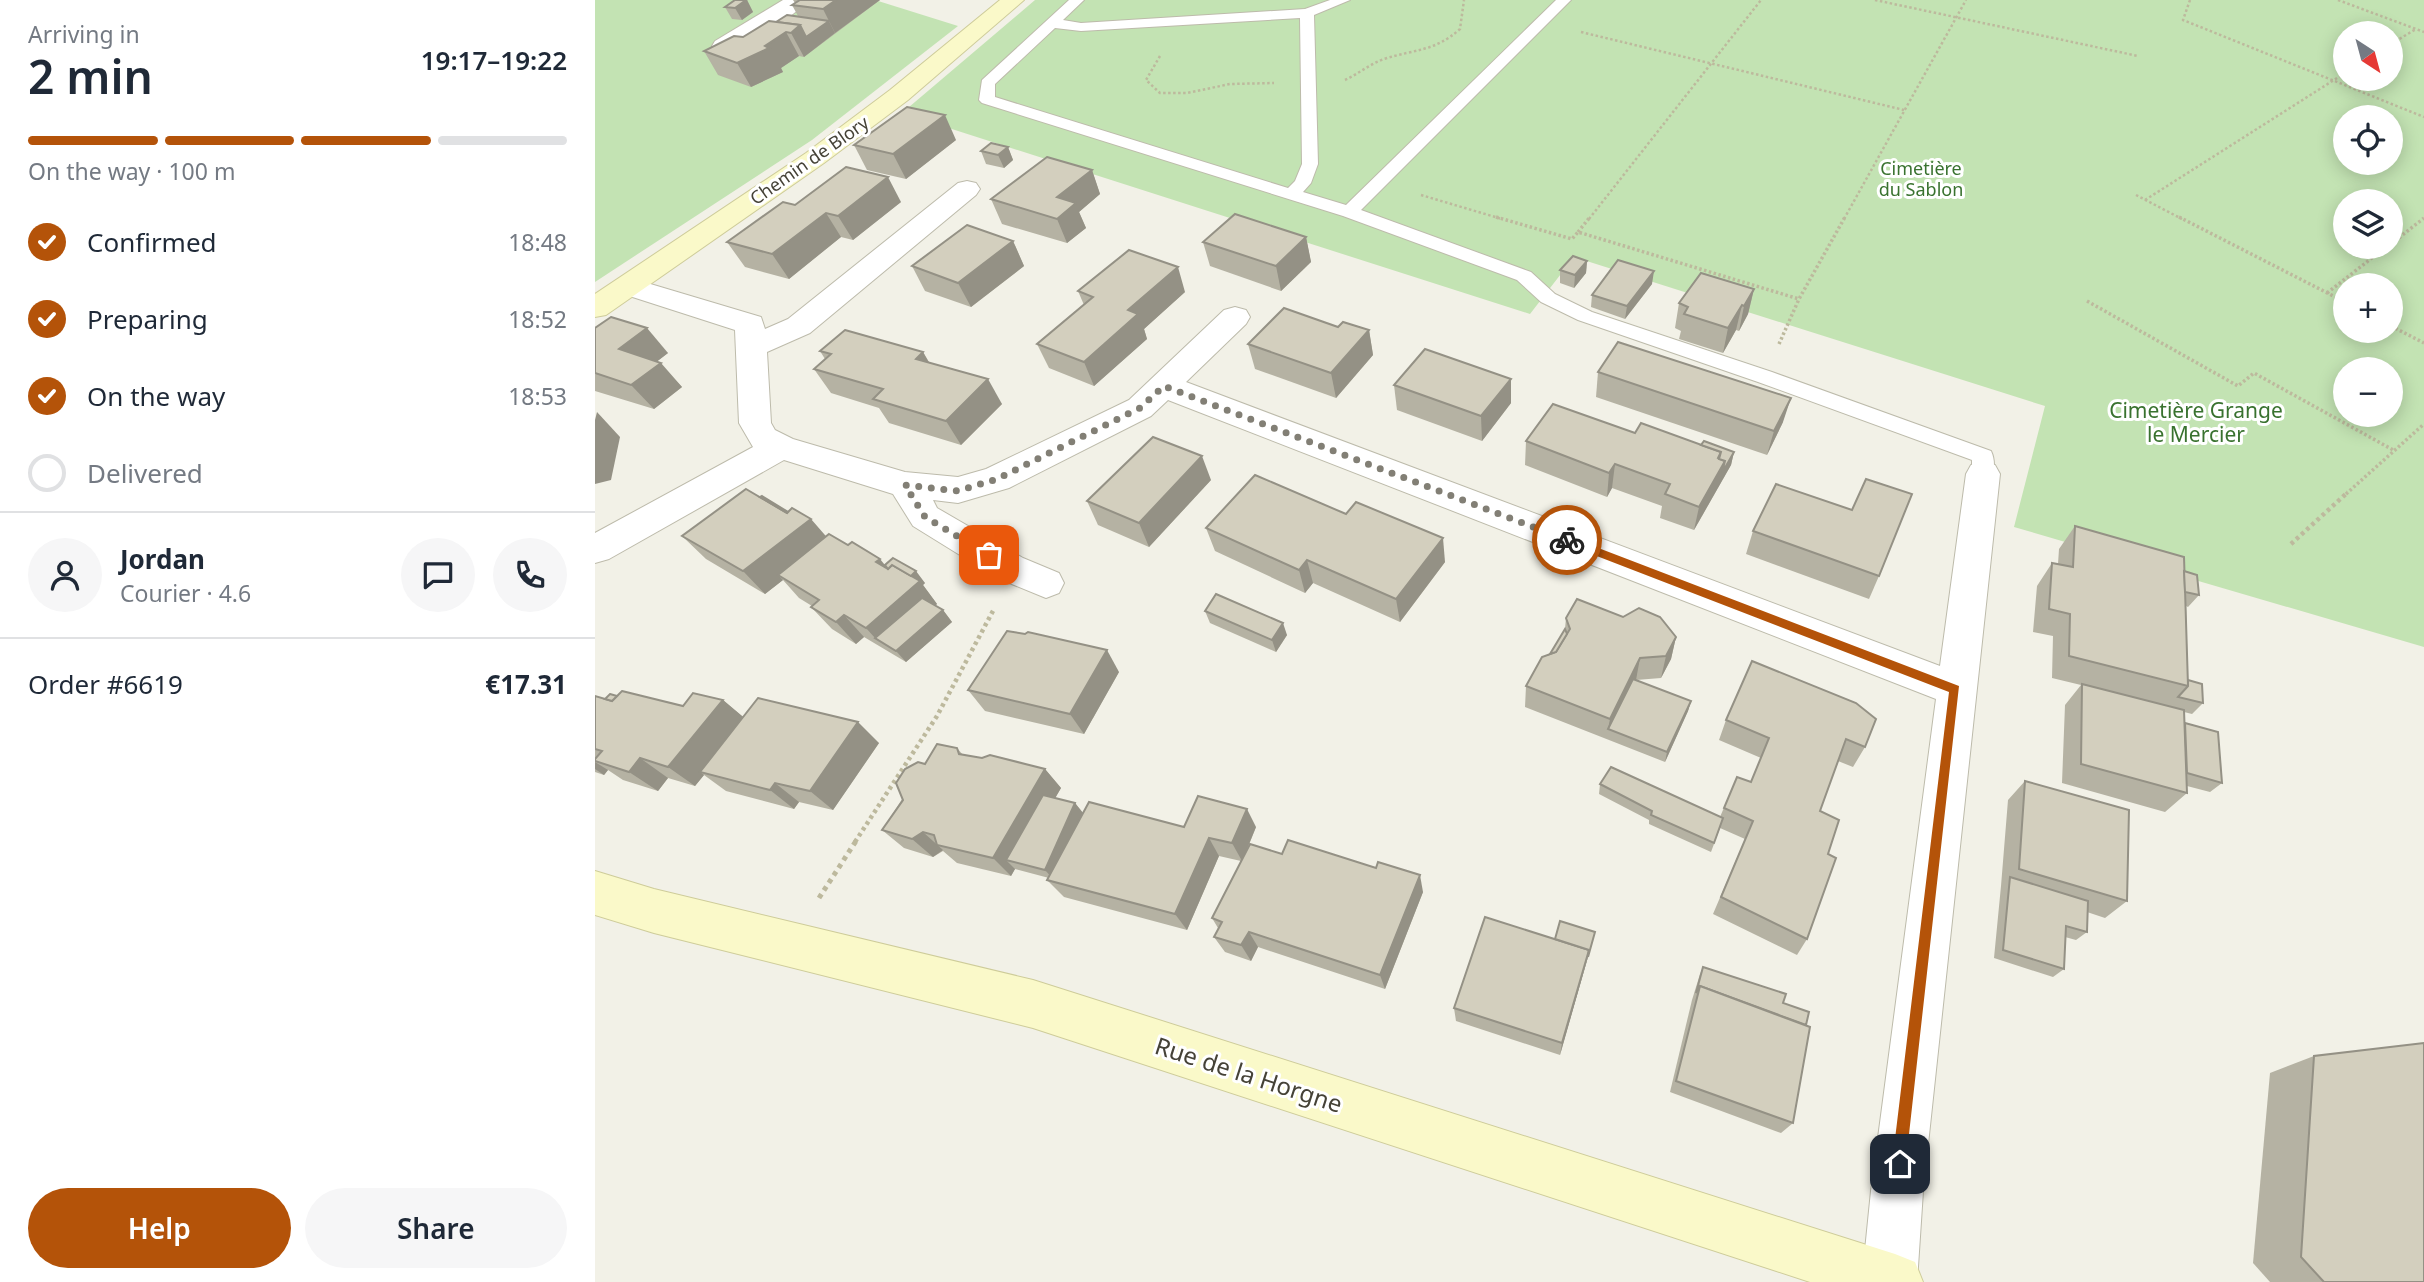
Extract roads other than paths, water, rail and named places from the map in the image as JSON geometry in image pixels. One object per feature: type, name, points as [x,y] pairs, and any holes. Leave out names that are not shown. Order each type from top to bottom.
[{"type":"street","points":[[723,46],[797,0]]},
{"type":"street","name":"Chemin de Blory","points":[[595,308],[825,150],[899,95],[1013,0]]},
{"type":"street","points":[[751,347],[799,326],[967,190]]},
{"type":"street","points":[[627,286],[750,324],[755,423],[763,438],[781,447],[905,485],[958,491],[997,479],[1140,408],[1235,317]]},
{"type":"street","points":[[1164,386],[1955,689]]},
{"type":"street","points":[[596,549],[781,447]]},
{"type":"street","points":[[1893,1281],[1896,1191],[1983,474]]},
{"type":"street","points":[[905,485],[925,517],[1010,568],[1046,583]]},
{"type":"street","name":"Rue de la Horgne","points":[[595,893],[654,911],[1033,1004],[1893,1281]]},
{"type":"lane","points":[[1077,0],[987,83],[987,100],[1349,212],[1524,276],[1548,298],[1585,316],[1765,377],[1983,456],[1983,474]]},
{"type":"lane","points":[[1052,23],[1081,27],[1307,13],[1343,0]]},
{"type":"lane","points":[[1349,212],[1564,0]]},
{"type":"lane","points":[[1291,194],[1303,183],[1310,164],[1307,13]]},
{"type":"park label","name":"Cimetière du Sablon","points":[[1921,178]]},
{"type":"park label","name":"Cimetière Grange le Mercier","points":[[2196,422]]}]
